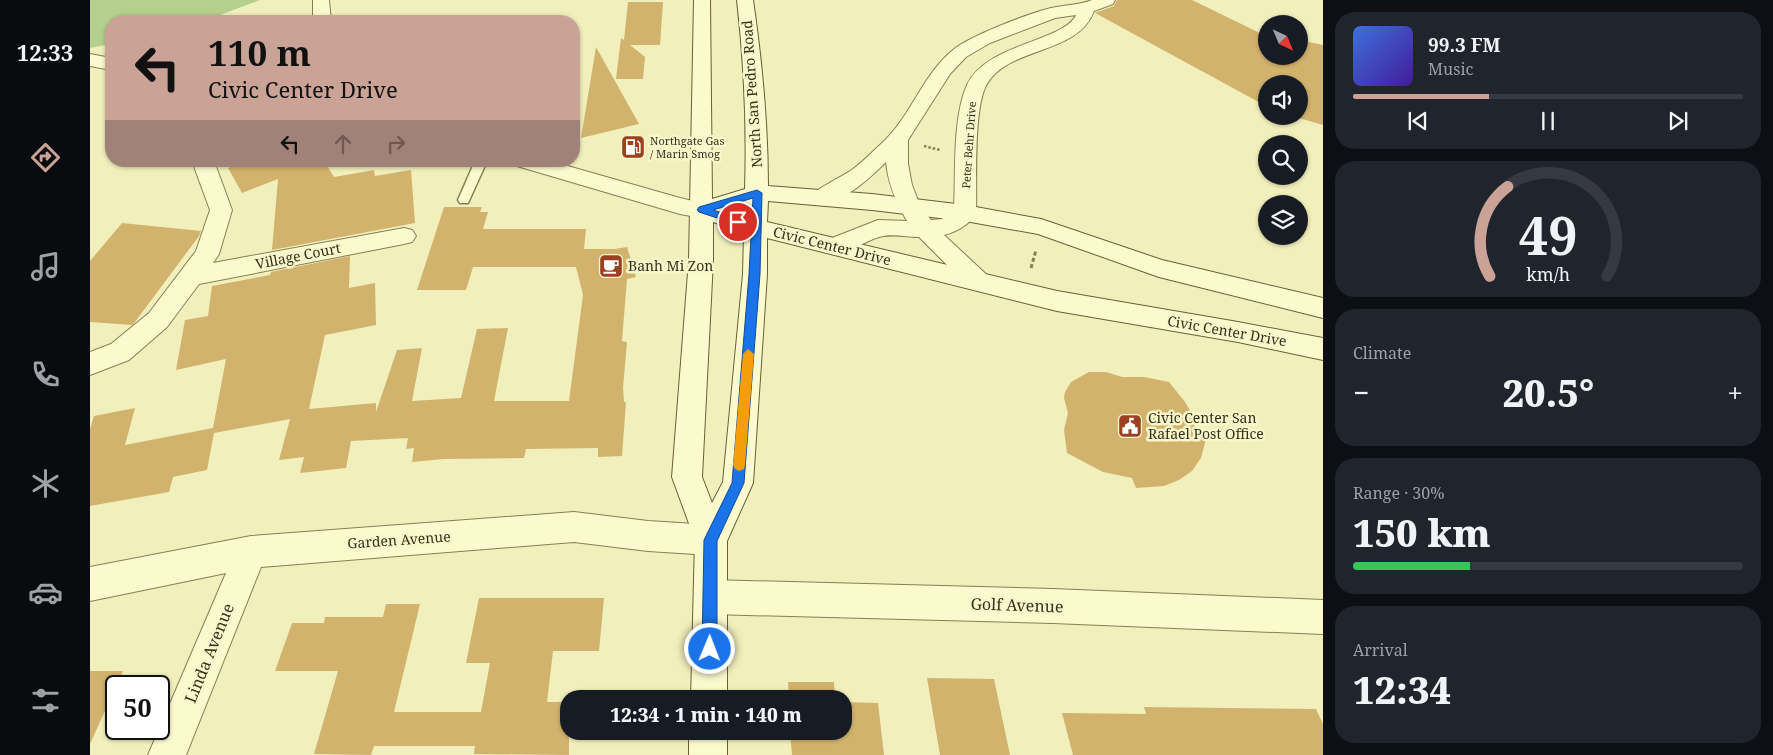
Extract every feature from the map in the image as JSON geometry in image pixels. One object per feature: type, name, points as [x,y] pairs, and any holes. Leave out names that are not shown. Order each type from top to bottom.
[{"type":"street","points":[[321,0],[322,15]]},
{"type":"street","name":"North San Pedro Road","points":[[702,0],[702,210],[687,477],[711,540],[709,690]]},
{"type":"street","name":"North San Pedro Road","points":[[711,540],[738,483],[756,228],[757,150],[749,30],[745,0]]},
{"type":"street","points":[[820,198],[835,191],[861,174],[898,140],[943,71],[960,53],[984,39],[1052,12],[1087,8],[1107,0]]},
{"type":"street","name":"Peter Behr Drive","points":[[965,213],[970,108],[972,95],[977,84],[991,69],[1003,60],[1073,30],[1082,20],[1087,8]]},
{"type":"street","points":[[90,60],[105,63]]},
{"type":"street","points":[[898,140],[897,156],[900,184],[908,206],[926,229],[979,282]]},
{"type":"street","points":[[90,364],[120,352],[158,320],[207,254],[221,210],[205,167]]},
{"type":"street","name":"Civic Center Drive","points":[[546,167],[680,206],[702,210],[756,228],[1057,301],[1229,330],[1323,349]]},
{"type":"street","points":[[702,210],[757,193],[908,206],[965,213],[1041,227],[1159,268],[1323,308]]},
{"type":"street","points":[[835,246],[878,228],[926,229],[948,226],[965,213]]},
{"type":"street","name":"Village Court","points":[[191,276],[404,236]]},
{"type":"street","name":"Garden Avenue","points":[[90,584],[251,552],[574,527],[648,536],[711,540]]},
{"type":"street","name":"Linda Avenue","points":[[167,755],[251,552]]},
{"type":"street","name":"Golf Avenue","points":[[711,597],[1052,606],[1323,617]]},
{"type":"street","points":[[708,740],[708,755]]},
{"type":"lane","points":[[464,200],[478,167]]},
{"type":"path","points":[[920,145],[946,152]]},
{"type":"path","points":[[1029,278],[1036,249]]},
{"type":"green space","points":[[90,0],[260,0],[220,15],[105,15],[105,45],[90,48]]},
{"type":"building","points":[[1117,0],[1192,0],[1258,32],[1258,65],[1308,65],[1308,42],[1323,45],[1323,125],[1308,121],[1308,75],[1258,75],[1258,102],[1095,13],[1114,6]]},
{"type":"building","points":[[628,2],[663,2],[660,45],[630,45],[645,57],[643,79],[616,79],[621,38],[624,40]]},
{"type":"building","points":[[596,47],[639,124],[581,138]]},
{"type":"building","points":[[328,167],[334,177],[374,170],[375,176],[411,170],[415,223],[272,250],[278,179],[242,193],[228,168]]},
{"type":"building","points":[[444,207],[482,207],[480,212],[488,212],[483,229],[586,229],[584,249],[627,247],[636,277],[627,279],[622,341],[627,342],[623,388],[624,402],[626,402],[622,456],[598,457],[598,448],[526,449],[524,458],[444,459],[412,462],[414,448],[406,449],[408,438],[351,441],[346,468],[300,473],[304,457],[279,460],[290,419],[214,433],[207,470],[173,477],[169,492],[90,506],[90,429],[94,416],[135,408],[125,445],[213,428],[226,359],[176,370],[185,320],[208,316],[212,286],[270,275],[271,272],[350,256],[349,288],[375,283],[376,325],[325,335],[309,409],[376,403],[376,412],[397,350],[422,348],[412,401],[461,398],[477,329],[508,328],[494,401],[569,401],[583,295],[576,267],[473,267],[466,290],[417,290]]},
{"type":"building","points":[[122,223],[201,231],[132,325],[90,322],[90,261]]},
{"type":"building","name":"Civic Center San Rafael Post Office","points":[[1089,372],[1106,372],[1122,377],[1144,377],[1169,382],[1191,412],[1196,433],[1207,435],[1201,458],[1192,471],[1179,480],[1164,486],[1136,488],[1132,478],[1103,472],[1067,453],[1064,430],[1068,413],[1064,398],[1065,392],[1071,382]]},
{"type":"building","points":[[479,598],[604,598],[599,651],[553,651],[547,702],[560,702],[560,740],[569,740],[569,755],[474,754],[475,746],[374,746],[371,755],[314,754],[338,671],[275,671],[292,623],[324,623],[325,617],[383,617],[386,604],[420,604],[394,712],[481,712],[490,663],[466,663]]},
{"type":"building","points":[[90,671],[123,671],[121,675],[105,675],[105,711],[90,744]]},
{"type":"building","points":[[927,678],[994,679],[1010,755],[940,755]]},
{"type":"building","points":[[788,682],[834,682],[834,690],[788,690]]},
{"type":"building","points":[[852,702],[878,703],[884,755],[792,755],[791,740],[852,740]]},
{"type":"building","points":[[1144,707],[1316,709],[1323,724],[1323,755],[1073,755],[1062,713],[1146,714]]},
{"type":"slow traffic","points":[[739,465],[748,354]]},
{"type":"place","name":"Northgate Gas / Marin Smog","points":[[633,147]]},
{"type":"place","name":"Banh Mi Zon","points":[[611,266]]},
{"type":"place","name":"Civic Center San Rafael Post Office","points":[[1130,426]]},
{"type":"route","points":[[710,649],[711,540],[738,483],[754,274],[757,193],[702,210],[738,222]]}]
